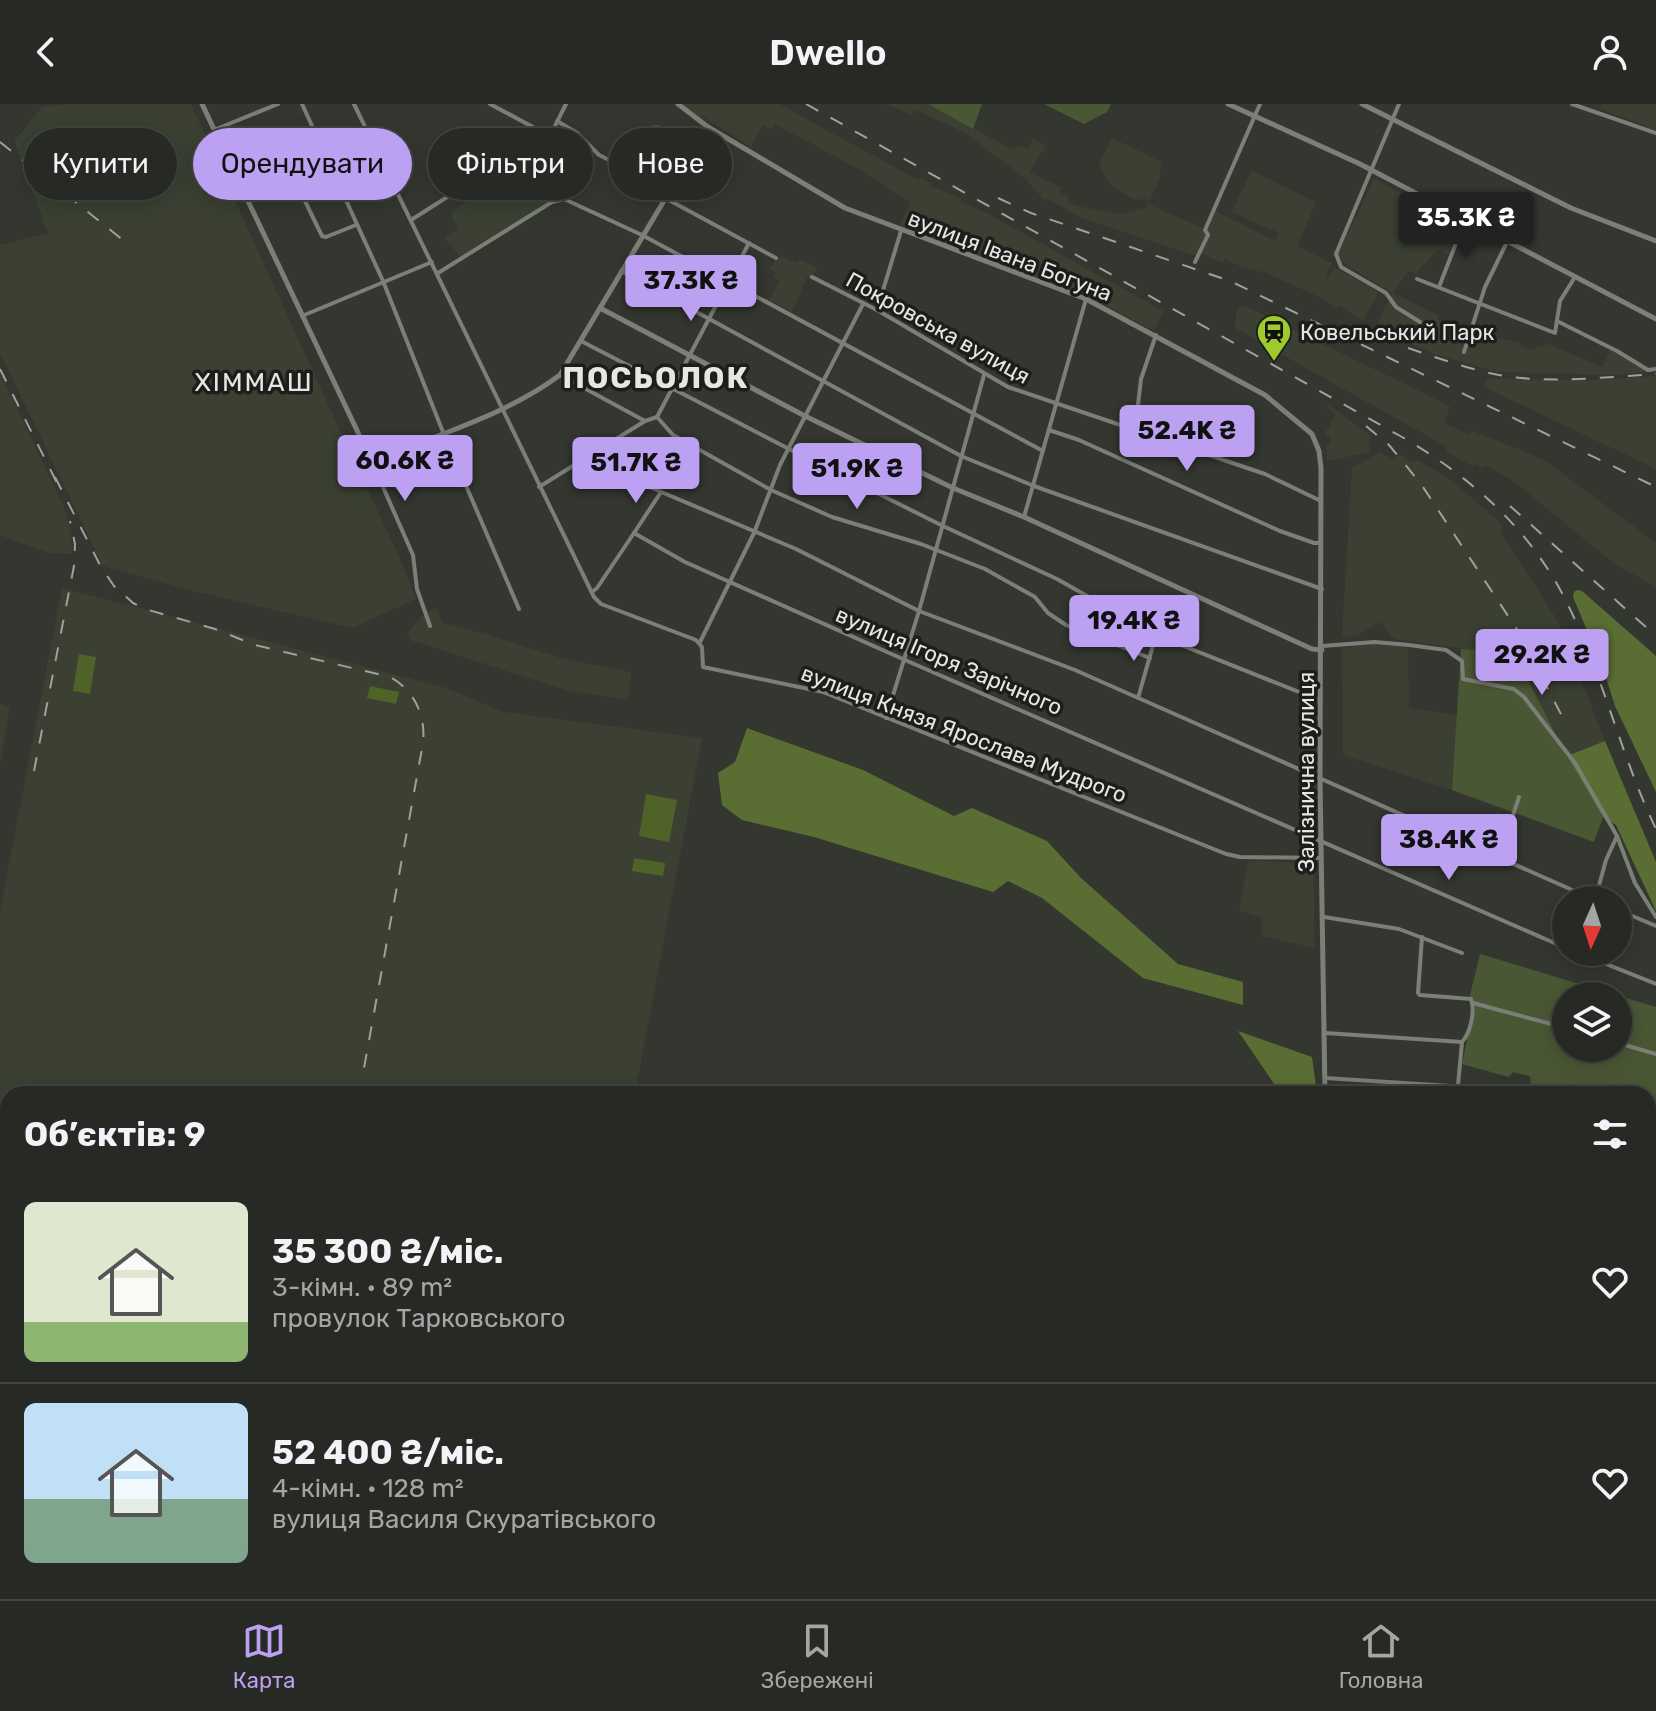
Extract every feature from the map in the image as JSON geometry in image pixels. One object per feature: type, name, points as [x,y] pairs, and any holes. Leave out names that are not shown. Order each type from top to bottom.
[{"type":"street","points":[[202,104],[213,128]]},
{"type":"street","points":[[219,128],[278,104]]},
{"type":"street","points":[[302,104],[383,281],[443,432],[519,609]]},
{"type":"street","points":[[354,104],[539,487],[592,592],[606,608],[700,642],[754,533],[789,449],[863,304]]},
{"type":"street","points":[[490,104],[535,128]]},
{"type":"street","points":[[554,128],[566,104]]},
{"type":"street","name":"вулиця Івана Богуна","points":[[678,104],[708,127],[845,208],[1086,299],[1156,335],[1265,395],[1312,434],[1319,451]]},
{"type":"street","points":[[1228,104],[1373,171],[1656,319]]},
{"type":"street","points":[[1195,262],[1208,235],[1205,230],[1260,104]]},
{"type":"street","points":[[1362,104],[1571,208],[1656,241]]},
{"type":"street","points":[[1399,104],[1336,254],[1341,267],[1386,293],[1396,307],[1420,322]]},
{"type":"street","points":[[1572,104],[1656,133]]},
{"type":"street","points":[[557,121],[577,133],[599,155],[609,160]]},
{"type":"street","points":[[438,273],[558,199],[564,199],[642,235],[1043,451]]},
{"type":"street","points":[[246,200],[372,462],[413,555],[417,589],[430,626]]},
{"type":"street","points":[[304,200],[322,236],[356,225]]},
{"type":"street","points":[[411,220],[442,200]]},
{"type":"street","points":[[372,462],[503,410],[560,375],[663,200]]},
{"type":"street","points":[[668,200],[776,258]]},
{"type":"street","points":[[1439,287],[1465,220]]},
{"type":"street","points":[[877,310],[901,231]]},
{"type":"street","points":[[1464,352],[1485,287],[1507,242]]},
{"type":"street","points":[[539,487],[645,421],[657,417],[749,243]]},
{"type":"street","points":[[302,316],[432,262]]},
{"type":"street","points":[[621,271],[961,456],[1034,486],[1322,589]]},
{"type":"street","name":"Покровська вулиця","points":[[812,277],[877,310],[984,375],[1020,392],[1265,474],[1321,501]]},
{"type":"street","points":[[1417,279],[1555,333],[1560,301],[1575,277]]},
{"type":"street","points":[[1024,517],[1086,299]]},
{"type":"street","points":[[600,308],[805,416],[953,488],[1024,517],[1312,649],[1375,642],[1446,650],[1456,654],[1462,661],[1463,679],[1514,689],[1524,697],[1575,763],[1617,836],[1635,883],[1656,917]]},
{"type":"street","points":[[1558,322],[1648,370],[1656,369]]},
{"type":"street","points":[[1135,431],[1141,379],[1156,335]]},
{"type":"street","points":[[581,341],[789,449],[1057,579],[1156,635],[1322,701]]},
{"type":"street","points":[[560,375],[645,421]]},
{"type":"street","points":[[886,718],[984,375]]},
{"type":"street","points":[[657,417],[673,435],[771,490],[832,517],[936,549],[1023,588],[1048,613],[1066,625],[1150,658]]},
{"type":"street","points":[[1049,430],[1079,440],[1280,531],[1321,543]]},
{"type":"street","points":[[611,444],[645,484],[661,492],[839,569],[919,611],[1075,670],[1564,886]]},
{"type":"street","name":"Залізнична вулиця","points":[[1319,451],[1325,1086]]},
{"type":"street","points":[[592,592],[661,492]]},
{"type":"street","name":"вулиця Ігоря Зарічного","points":[[634,533],[685,562],[1552,942]]},
{"type":"street","points":[[1138,699],[1156,635]]},
{"type":"street","name":"вулиця Князя Ярослава Мудрого","points":[[700,642],[704,654],[703,667],[806,687],[1226,854],[1240,857],[1321,858]]},
{"type":"street","points":[[1499,857],[1519,797]]},
{"type":"street","points":[[1599,886],[1617,836]]},
{"type":"street","points":[[1632,916],[1656,926]]},
{"type":"street","points":[[1324,917],[1399,929],[1462,953]]},
{"type":"street","points":[[1422,937],[1420,995],[1466,998],[1473,1003],[1552,1024]]},
{"type":"street","points":[[1612,966],[1656,984]]},
{"type":"street","points":[[1458,1085],[1462,1042],[1468,1032],[1473,1003]]},
{"type":"street","points":[[1325,1033],[1462,1042]]},
{"type":"street","points":[[1632,1047],[1656,1054]]},
{"type":"street","points":[[1325,1078],[1471,1086]]},
{"type":"shaded area","points":[[69,104],[191,104],[202,128],[193,128],[193,200],[235,200],[347,446],[357,442],[364,459],[355,464],[416,599],[352,628],[189,590],[103,566],[0,353],[0,245],[48,233],[36,200],[177,200],[177,128],[25,128],[42,107]]},
{"type":"shaded area","points":[[682,104],[779,104],[918,180],[921,177],[931,183],[930,186],[961,198],[961,202],[985,212],[1163,311],[1154,331],[1085,294],[900,225],[910,202],[864,172],[775,124],[772,129],[763,125],[751,147],[732,135],[732,128],[721,128],[705,118],[703,120]]},
{"type":"shaded area","points":[[887,104],[928,104],[1014,150],[1018,145],[1028,149],[1033,138],[1046,146],[1029,172],[1061,187],[1059,192],[1069,197],[1067,202],[1077,206],[1123,214],[1146,208],[1148,204],[1207,230],[1216,211],[1275,241],[1279,233],[1231,212],[1252,171],[1316,202],[1297,246],[1332,263],[1326,277],[1334,267],[1377,291],[1377,295],[1363,321],[1340,305],[1337,309],[1324,299],[1266,273],[1225,259],[1223,263],[1202,254],[1192,255],[1079,217],[1046,198],[1045,201],[1025,178],[965,133],[916,110],[912,115]]},
{"type":"shaded area","points":[[928,104],[982,104],[973,129]]},
{"type":"shaded area","points":[[1044,104],[1111,104],[1107,112],[1084,124]]},
{"type":"shaded area","points":[[1602,104],[1656,104],[1656,130],[1601,109]]},
{"type":"shaded area","points":[[24,129],[24,168],[14,141]]},
{"type":"shaded area","points":[[1112,138],[1161,162],[1160,178],[1150,200],[1133,199],[1110,185],[1099,164]]},
{"type":"shaded area","points":[[1374,179],[1462,226],[1448,254],[1438,250],[1416,273],[1408,272],[1393,293],[1439,316],[1438,319],[1472,340],[1485,343],[1487,335],[1520,343],[1520,346],[1533,350],[1538,346],[1543,348],[1545,343],[1603,367],[1610,349],[1650,372],[1614,375],[1496,372],[1432,353],[1375,329],[1392,293],[1340,261],[1338,255]]},
{"type":"shaded area","points":[[470,200],[552,202],[462,259],[445,238],[458,229],[451,216],[453,211]]},
{"type":"shaded area","points":[[783,257],[797,263],[799,259],[817,268],[811,279],[807,277],[792,312],[769,300],[780,280],[773,277],[775,272],[770,269],[776,258]]},
{"type":"shaded area","points":[[1243,305],[1450,406],[1444,423],[1469,434],[1472,431],[1547,462],[1656,543],[1656,587],[1615,564],[1513,481],[1486,465],[1482,468],[1476,464],[1472,466],[1446,451],[1447,447],[1235,328],[1237,309]]},
{"type":"shaded area","points":[[0,372],[65,510],[72,554],[49,553],[0,535]]},
{"type":"shaded area","points":[[1656,376],[1656,469],[1484,387],[1487,379],[1595,380]]},
{"type":"shaded area","points":[[1328,404],[1371,436],[1368,442],[1371,452],[1327,461],[1327,446],[1331,439],[1325,433],[1336,415],[1326,407]]},
{"type":"shaded area","points":[[1380,452],[1391,460],[1400,454],[1410,463],[1417,460],[1450,479],[1504,526],[1500,531],[1559,623],[1605,741],[1567,756],[1511,651],[1486,652],[1394,639],[1380,622],[1357,636],[1342,637],[1352,468]]},
{"type":"shaded area","points":[[398,458],[410,484],[396,490],[390,476],[383,479],[377,467]]},
{"type":"shaded area","points":[[62,588],[446,688],[504,712],[702,738],[637,1086],[0,1086],[0,911]]},
{"type":"shaded area","points":[[1577,590],[1582,591],[1656,656],[1656,792],[1615,706],[1603,668],[1573,597]]},
{"type":"shaded area","points":[[437,608],[442,623],[564,659],[631,672],[628,700],[569,691],[410,640],[407,633],[426,612]]},
{"type":"shaded area","points":[[1375,643],[1408,647],[1409,708],[1456,715],[1452,790],[1343,755],[1342,648]]},
{"type":"shaded area","points":[[1461,649],[1514,653],[1567,756],[1603,817],[1594,842],[1452,790]]},
{"type":"shaded area","points":[[79,654],[96,657],[90,694],[73,691]]},
{"type":"shaded area","points":[[370,686],[399,692],[396,704],[367,698]]},
{"type":"shaded area","points":[[0,704],[10,707],[0,766]]},
{"type":"shaded area","points":[[747,728],[863,770],[954,816],[972,808],[1047,841],[1081,878],[1178,964],[1243,982],[1243,1005],[1143,978],[1042,898],[1008,881],[993,892],[814,837],[742,820],[722,805],[718,773],[735,762]]},
{"type":"shaded area","points":[[1605,741],[1656,862],[1656,911],[1616,825],[1603,817],[1567,756]]},
{"type":"shaded area","points":[[646,794],[677,800],[669,842],[639,836]]},
{"type":"shaded area","points":[[634,858],[665,863],[663,876],[632,871]]},
{"type":"shaded area","points":[[1248,862],[1314,864],[1314,948],[1262,936],[1262,918],[1239,910]]},
{"type":"shaded area","points":[[1480,954],[1573,982],[1552,982],[1552,1062],[1632,1062],[1632,1000],[1656,1007],[1656,1086],[1531,1086],[1530,1076],[1513,1072],[1509,1077],[1462,1064],[1474,1007],[1470,995]]},
{"type":"shaded area","points":[[1238,1031],[1312,1057],[1316,1086],[1276,1086]]},
{"type":"railway","points":[[806,104],[1402,437],[1473,486],[1515,526],[1564,597],[1656,829]]},
{"type":"railway","points":[[0,142],[128,244]]},
{"type":"railway","points":[[998,198],[1031,213],[1230,281],[1656,487]]},
{"type":"railway","points":[[1408,348],[1476,370],[1518,378],[1578,379],[1656,374]]},
{"type":"railway","points":[[0,369],[59,487]]},
{"type":"railway","points":[[1366,426],[1389,445],[1421,484],[1518,631],[1564,720]]},
{"type":"railway","points":[[55,477],[101,567],[114,586],[133,603],[255,645],[390,677],[406,689],[417,704],[423,743],[364,1068]]},
{"type":"railway","points":[[1510,506],[1656,636]]},
{"type":"railway","points":[[34,771],[74,566],[75,544],[70,521]]},
{"type":"place","name":"Ковельський Парк","points":[[1274,363]]},
{"type":"district","name":"ПОСЬОЛОК","points":[[656,378]]},
{"type":"district","name":"ХІММАШ","points":[[254,382]]}]
